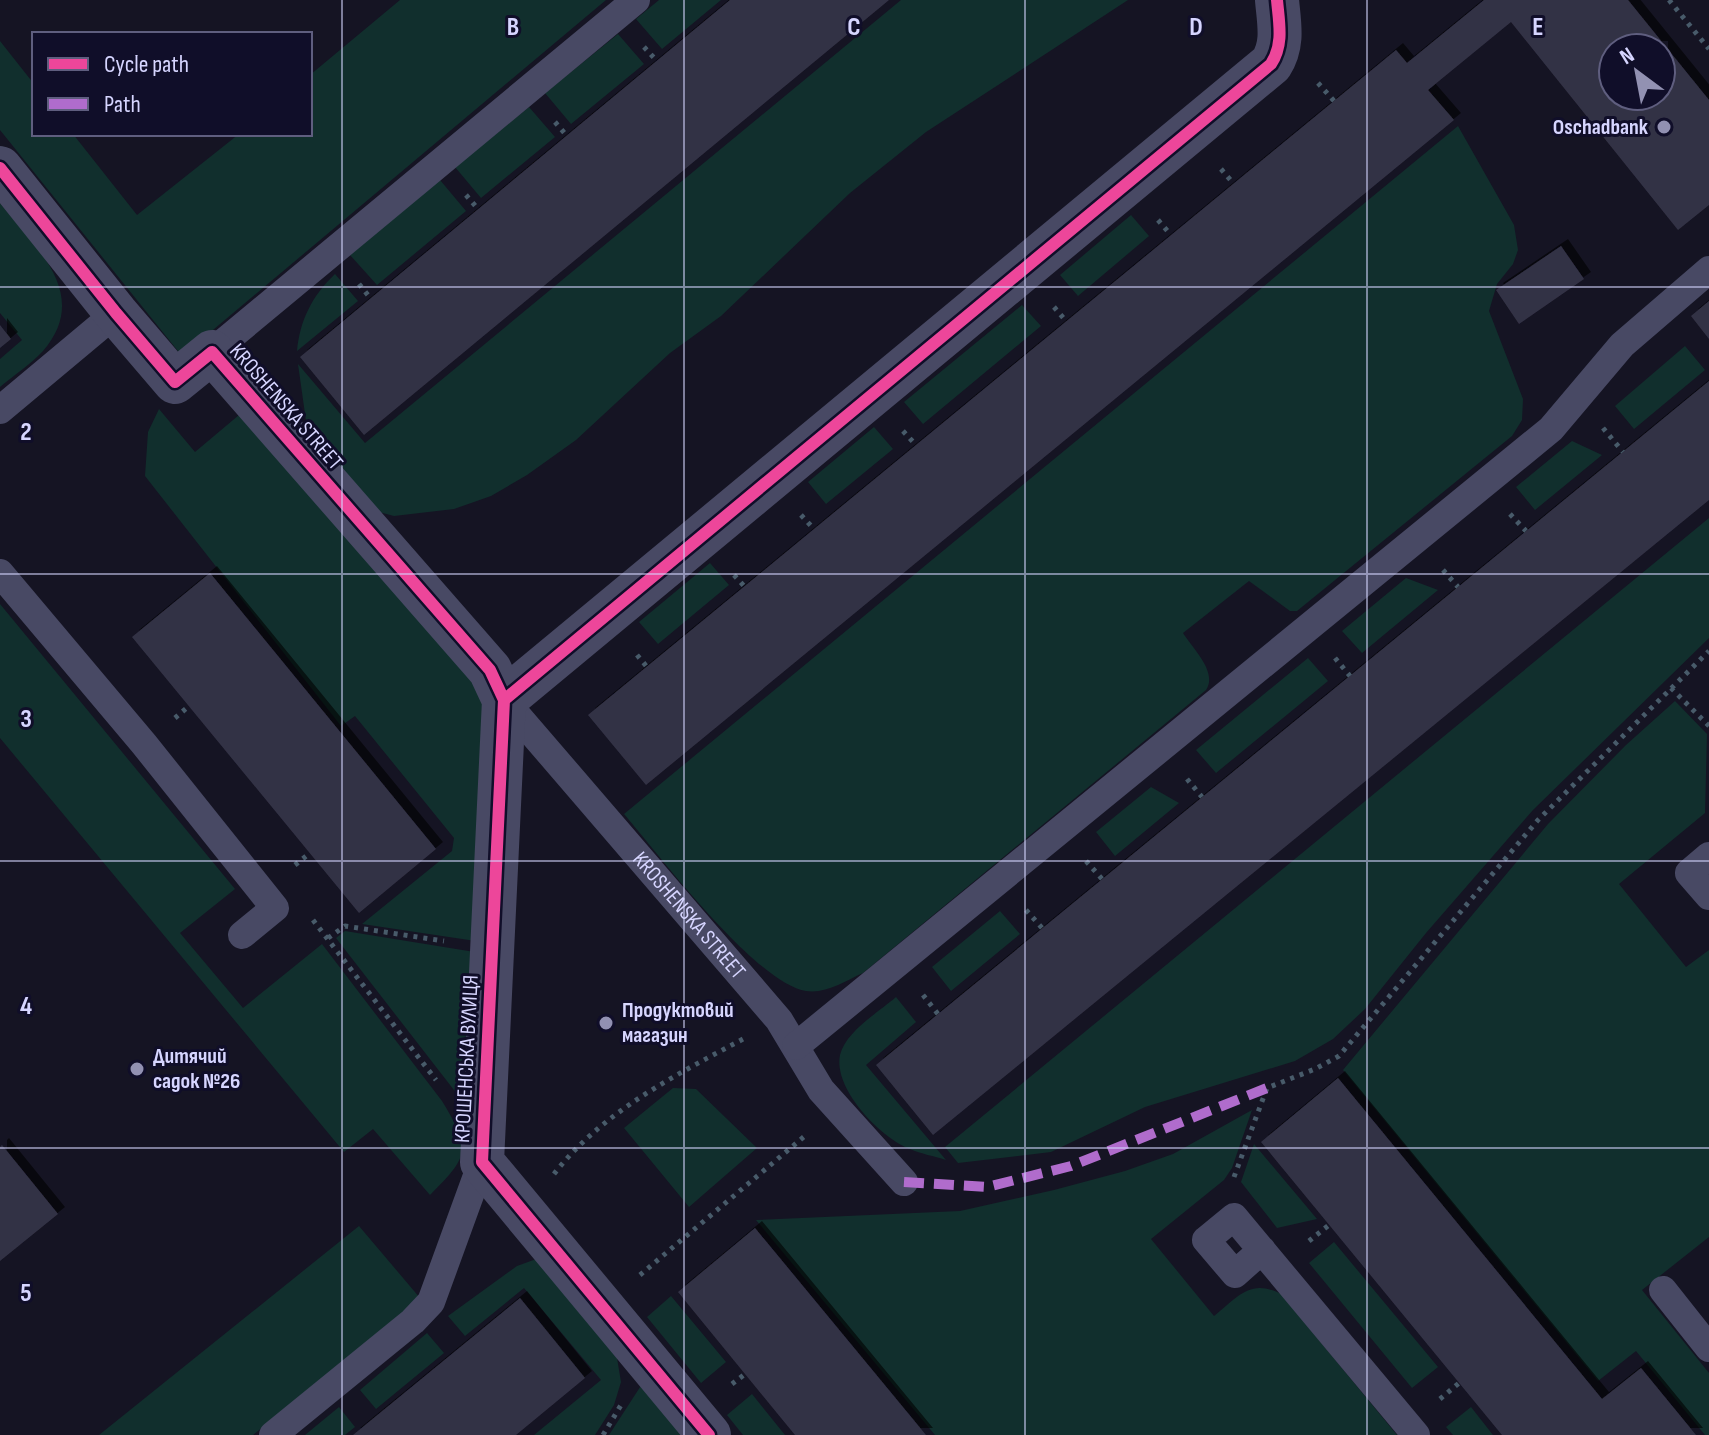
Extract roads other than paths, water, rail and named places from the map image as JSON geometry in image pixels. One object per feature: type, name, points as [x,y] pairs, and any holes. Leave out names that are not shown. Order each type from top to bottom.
[{"type":"street","points":[[504,700],[1271,64],[1280,41],[1277,0]]},
{"type":"street","name":"KROSHENSKA STREET","points":[[0,168],[175,382],[212,352],[490,670],[504,700]]},
{"type":"street","name":"КРОШЕНСЬКА ВУЛИЦЯ","points":[[504,700],[482,1162],[709,1435]]},
{"type":"lane","points":[[212,352],[636,0]]},
{"type":"lane","points":[[796,1046],[1551,429],[1622,345],[1709,270]]},
{"type":"lane","points":[[0,410],[116,313]]},
{"type":"lane","points":[[0,573],[144,744],[275,908],[242,935]]},
{"type":"lane","name":"KROSHENSKA STREET","points":[[504,700],[779,1020],[821,1090],[904,1182]]},
{"type":"lane","points":[[1709,856],[1689,873],[1709,896]]},
{"type":"lane","points":[[273,1435],[413,1321],[431,1302],[482,1162]]},
{"type":"lane","points":[[1262,1250],[1416,1435]]},
{"type":"lane","points":[[1663,1290],[1709,1348]]},
{"type":"place","name":"Oschadbank","points":[[1664,127]]},
{"type":"place","name":"Продуктовий магазин","points":[[606,1023]]},
{"type":"place","name":"Дитячий садок №26","points":[[137,1069]]}]
